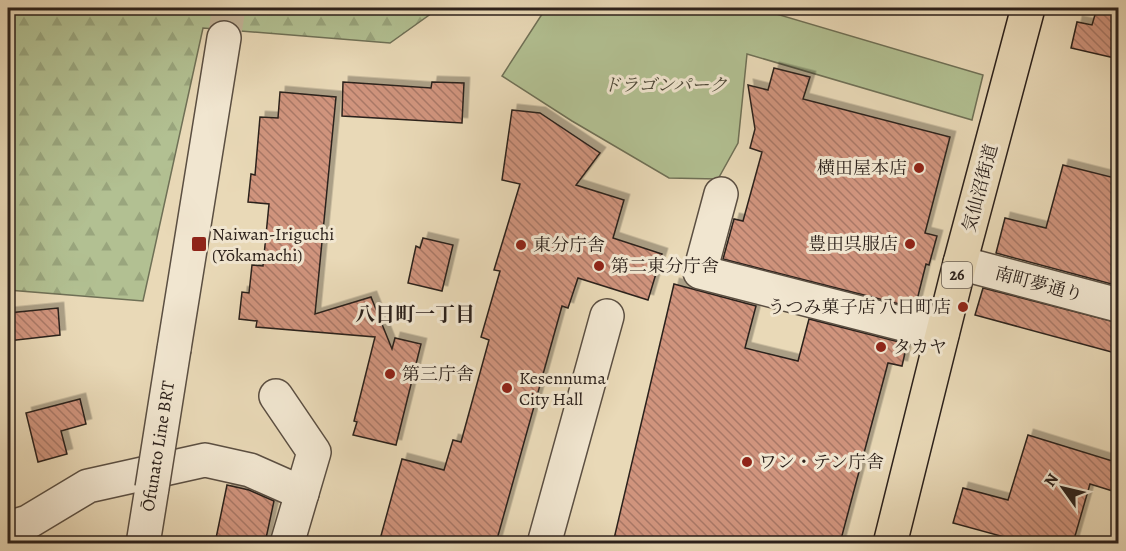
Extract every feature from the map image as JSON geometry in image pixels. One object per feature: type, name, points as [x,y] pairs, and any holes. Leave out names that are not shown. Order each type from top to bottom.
[{"type":"main road","name":"気仙沼街道","points":[[890,543],[960,263],[1028,8]]},
{"type":"street","name":"Ōfunato Line BRT","points":[[143,543],[174,349],[193,321],[217,167],[210,123],[224,38]]},
{"type":"street","points":[[721,194],[700,272],[942,334]]},
{"type":"street","name":"南町夢通り","points":[[960,263],[1119,305]]},
{"type":"street","points":[[544,543],[607,316]]},
{"type":"street","points":[[276,396],[314,452],[287,543]]},
{"type":"street","points":[[8,528],[28,522],[88,486],[205,460],[250,470],[302,493]]},
{"type":"green space","points":[[8,8],[439,8],[390,43],[203,28],[143,301],[8,290]]},
{"type":"green space","name":"ドラゴンパーク","points":[[546,8],[756,8],[983,75],[972,120],[747,54],[738,143],[718,179],[669,178],[572,121],[502,76]]},
{"type":"building","points":[[1097,8],[1119,8],[1119,59],[1071,48],[1077,22],[1092,25]]},
{"type":"building","points":[[774,68],[810,77],[803,99],[950,137],[925,233],[937,236],[929,265],[926,264],[915,308],[723,259],[734,219],[743,221],[762,152],[750,148],[755,129],[748,85],[768,90]]},
{"type":"building","points":[[343,82],[431,88],[432,82],[464,83],[462,123],[342,116]]},
{"type":"building","points":[[280,92],[336,97],[315,314],[371,297],[392,349],[395,338],[421,344],[396,445],[353,435],[357,422],[354,421],[375,337],[256,327],[257,321],[239,319],[242,292],[249,293],[252,265],[263,266],[269,204],[248,202],[251,174],[255,175],[260,117],[278,118]]},
{"type":"building","points":[[512,110],[540,113],[600,153],[576,185],[624,200],[613,238],[662,254],[648,300],[578,278],[568,308],[562,306],[496,543],[379,543],[402,459],[444,470],[453,440],[461,442],[489,340],[481,337],[500,271],[494,270],[520,184],[502,180]]},
{"type":"building","points":[[1063,165],[1119,179],[1119,286],[996,253],[1005,218],[1046,228]]},
{"type":"building","points":[[423,238],[453,245],[442,291],[408,283],[416,246],[420,248]]},
{"type":"building","name":"ワン・テン庁舎","points":[[674,284],[756,306],[745,348],[798,361],[809,319],[907,344],[902,366],[888,363],[840,543],[613,543]]},
{"type":"building","points":[[983,288],[1119,323],[1119,354],[975,315]]},
{"type":"building","points":[[58,308],[60,335],[8,341],[8,313]]},
{"type":"building","points":[[80,399],[86,424],[61,431],[67,454],[38,462],[26,413]]},
{"type":"building","points":[[1028,435],[1119,463],[1119,493],[1090,484],[1073,543],[1026,543],[953,523],[963,488],[1008,500]]},
{"type":"building","points":[[227,485],[249,490],[274,501],[265,543],[215,543]]},
{"type":"tunnel","points":[[224,38],[229,8]]},
{"type":"place","name":"横田屋本店","points":[[919,168]]},
{"type":"place","name":"Naiwan-Iriguchi (Yōkamachi)","points":[[199,244]]},
{"type":"place","name":"豊田呉服店","points":[[910,244]]},
{"type":"place","name":"東分庁舎","points":[[521,245]]},
{"type":"place","name":"第二東分庁舎","points":[[599,266]]},
{"type":"place","name":"うつみ菓子店 八日町店","points":[[963,307]]},
{"type":"place","name":"タカヤ","points":[[881,347]]},
{"type":"place","name":"第三庁舎","points":[[390,374]]},
{"type":"place","name":"Kesennuma City Hall","points":[[507,388]]},
{"type":"place","name":"ワン・テン庁舎","points":[[747,462]]},
{"type":"district","name":"八日町一丁目","points":[[415,314]]}]
